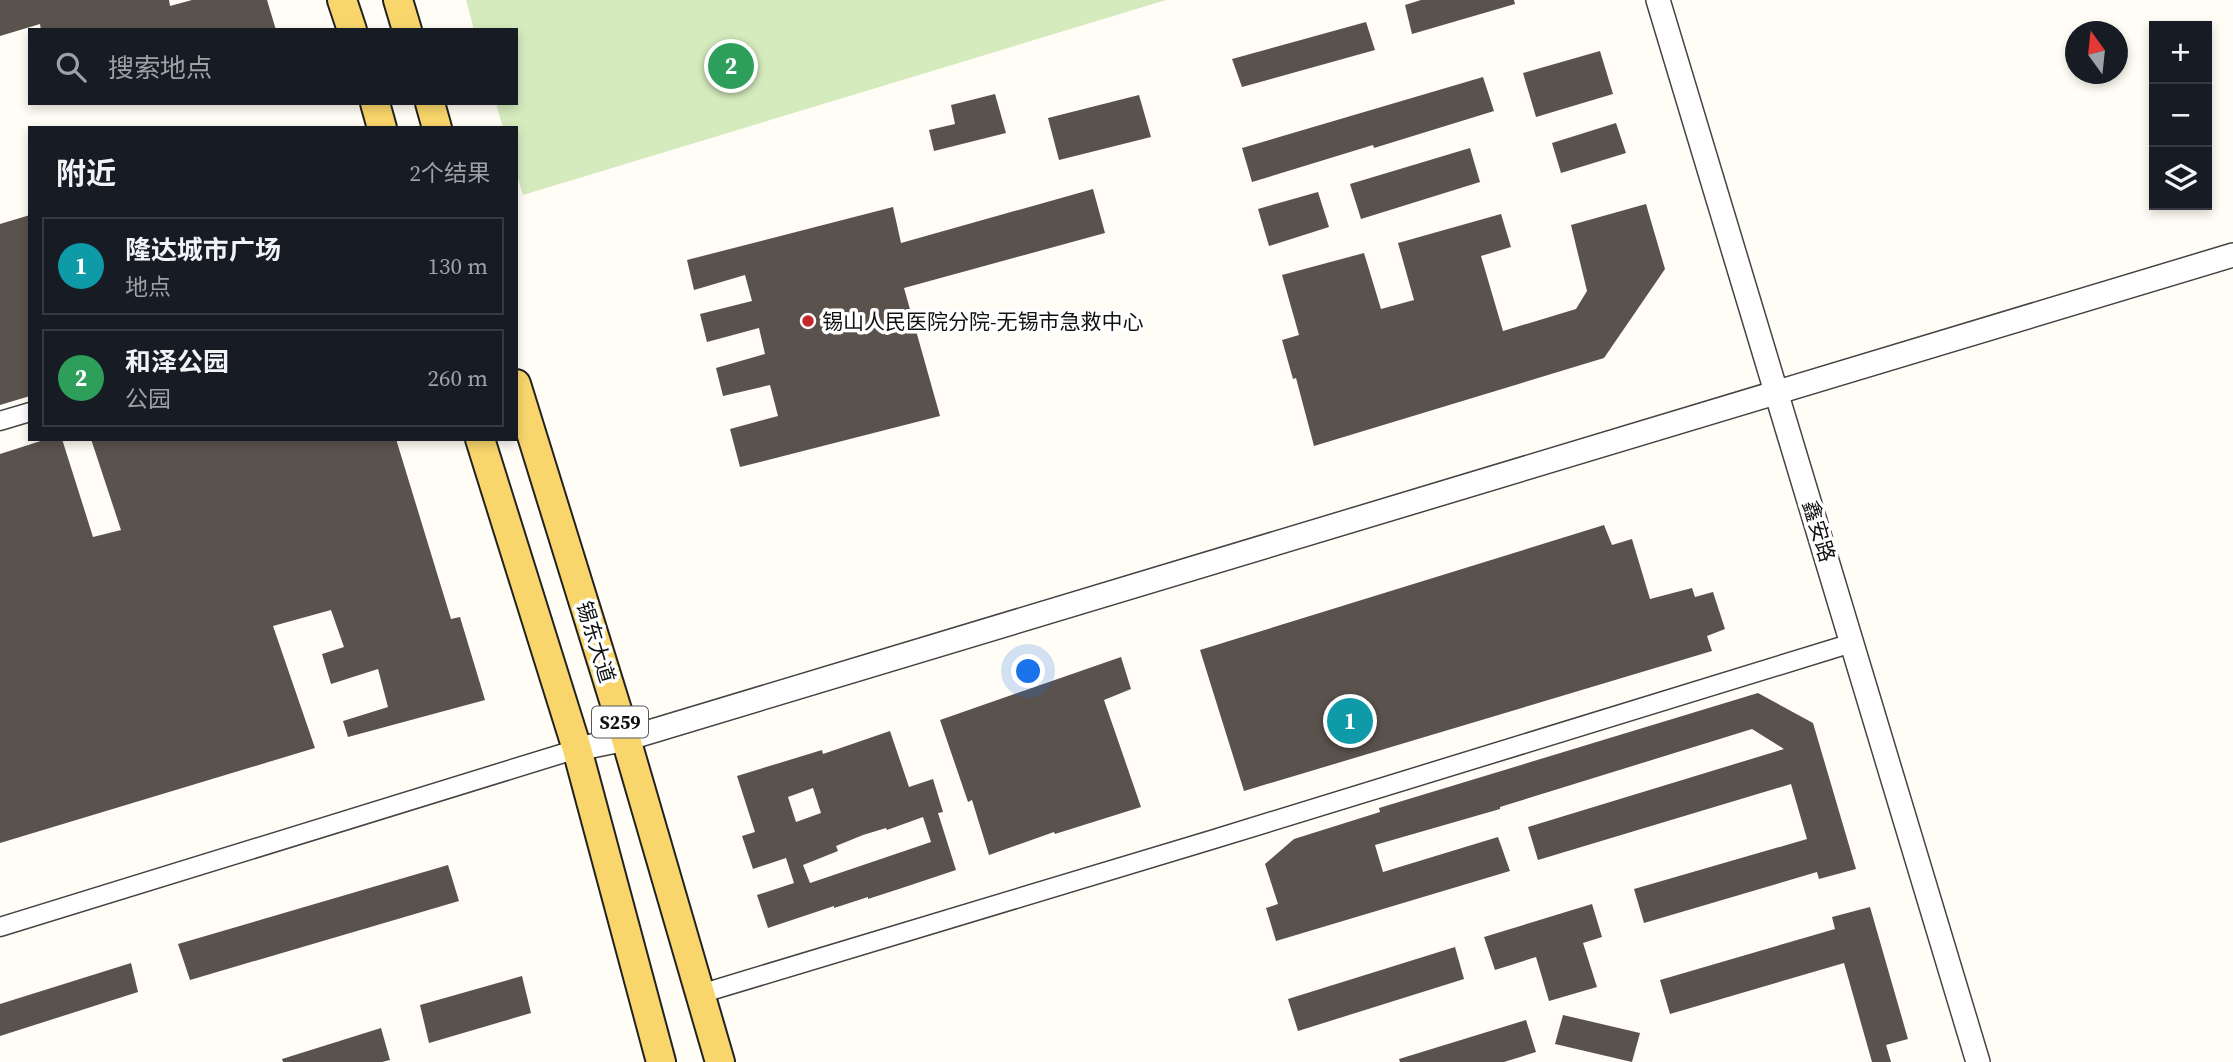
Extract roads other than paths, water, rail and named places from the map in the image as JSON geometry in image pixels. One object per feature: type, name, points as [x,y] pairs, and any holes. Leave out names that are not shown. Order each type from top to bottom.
[{"type":"main road","points":[[342,0],[351,28]]},
{"type":"main road","points":[[398,0],[406,28]]},
{"type":"main road","points":[[376,105],[381,126]]},
{"type":"main road","points":[[431,105],[437,126]]},
{"type":"main road","name":"锡东大道","points":[[518,391],[625,739],[719,1062]]},
{"type":"main road","name":"S259","points":[[481,441],[577,749],[661,1062]]},
{"type":"street","name":"鑫安路","points":[[1658,0],[1978,1062]]},
{"type":"street","points":[[0,927],[577,749],[625,739],[2233,255]]},
{"type":"street","points":[[0,421],[28,413]]},
{"type":"street","points":[[700,994],[1852,643]]},
{"type":"place","name":"和泽公园","points":[[731,66]]},
{"type":"place","name":"锡山人民医院分院-无锡市急救中心","points":[[808,321]]},
{"type":"place","name":"隆达城市广场","points":[[1350,721]]}]
